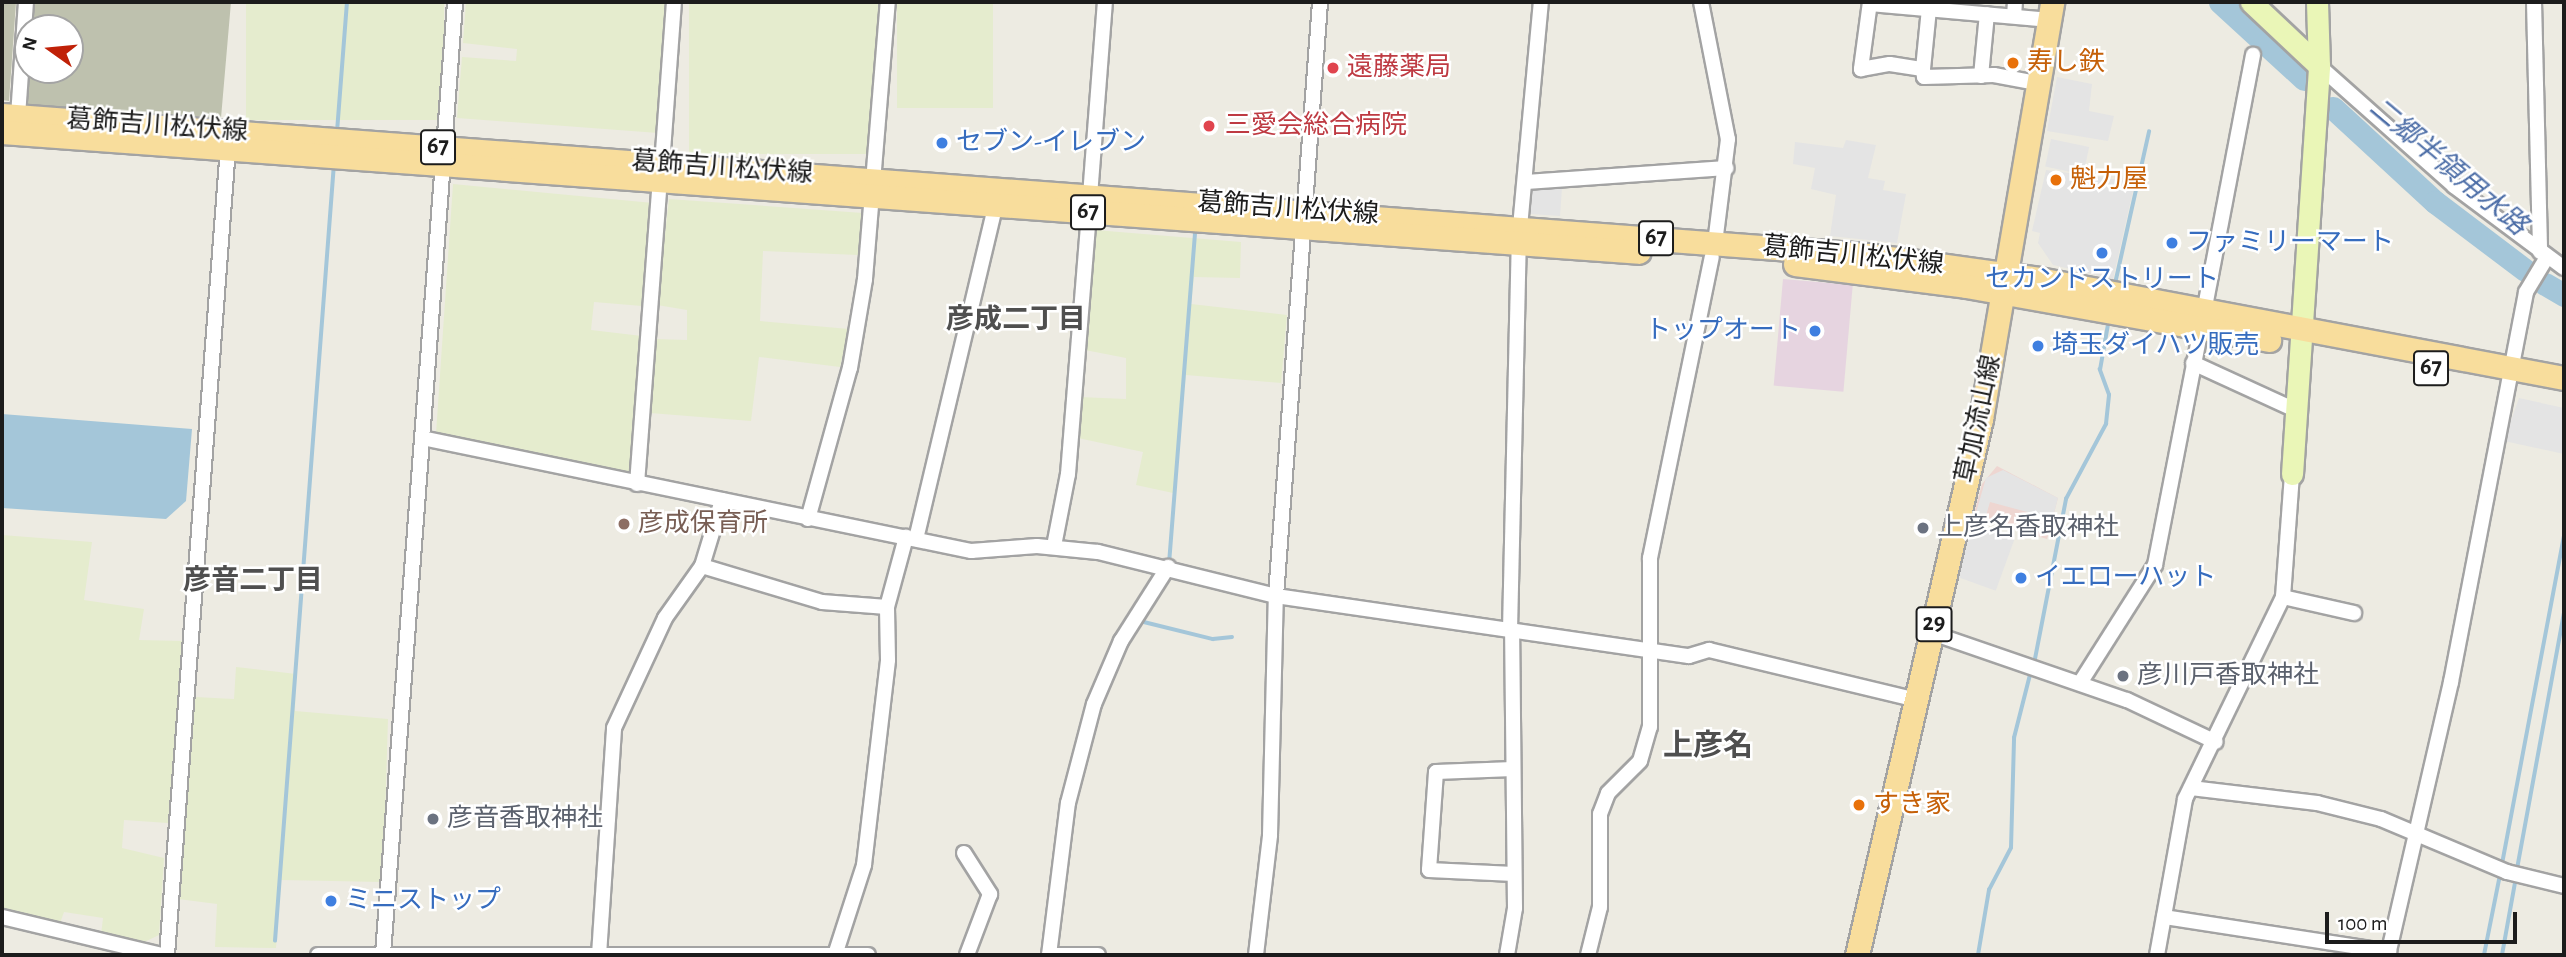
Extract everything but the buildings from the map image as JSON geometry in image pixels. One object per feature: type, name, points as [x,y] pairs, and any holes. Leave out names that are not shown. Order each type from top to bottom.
[{"type":"main road","name":"草加流山線","points":[[1857,955],[1917,700],[2006,283],[2051,11]]},
{"type":"main road","name":"葛飾吉川松伏線","points":[[7,121],[228,148],[443,156]]},
{"type":"main road","name":"葛飾吉川松伏線","points":[[7,121],[661,173],[1714,250],[2006,283],[2509,376],[2564,393]]},
{"type":"main road","name":"葛飾吉川松伏線","points":[[873,188],[996,204],[1089,204]]},
{"type":"main road","name":"葛飾吉川松伏線","points":[[2509,376],[2564,378]]},
{"type":"street","points":[[7,121],[26,2]]},
{"type":"street","points":[[379,955],[455,2]]},
{"type":"street","points":[[637,484],[674,2]]},
{"type":"street","points":[[808,519],[850,368],[873,188],[888,2]]},
{"type":"street","points":[[1054,546],[1068,474],[1105,2]]},
{"type":"street","points":[[1256,955],[1270,835],[1276,596],[1320,2]]},
{"type":"street","points":[[1507,955],[1514,874],[1511,630],[1520,236],[1541,2]]},
{"type":"street","points":[[1588,955],[1600,906],[1600,814],[1608,793],[1640,761],[1654,706],[1650,558],[1714,250],[1727,168],[1728,139],[1701,2]]},
{"type":"street","points":[[2250,2],[2454,186],[2564,268]]},
{"type":"street","points":[[2157,955],[2190,788],[2216,742],[2283,597],[2319,66],[2318,2]]},
{"type":"street","points":[[2164,917],[2389,954],[2413,828],[2451,682],[2526,292],[2544,255],[2534,2]]},
{"type":"street","points":[[1923,69],[1890,64],[1861,69],[1870,3],[1987,14],[2014,9],[2051,11]]},
{"type":"street","points":[[1929,9],[1924,77],[1981,76],[2041,84]]},
{"type":"street","points":[[1981,76],[1987,14]]},
{"type":"street","points":[[2080,683],[2155,565],[2253,55]]},
{"type":"street","points":[[167,955],[228,148]]},
{"type":"street","points":[[1526,182],[1727,168]]},
{"type":"street","points":[[835,955],[864,865],[888,660],[887,607],[911,538],[996,204]]},
{"type":"street","points":[[2193,363],[2295,410]]},
{"type":"street","points":[[422,438],[971,551],[1054,546],[1168,567],[1276,596],[1689,656],[1709,650],[1917,700]]},
{"type":"street","points":[[598,955],[614,728],[665,618],[702,566],[722,500]]},
{"type":"street","points":[[702,566],[822,602],[887,607]]},
{"type":"street","points":[[1098,955],[1049,955],[1068,803],[1094,704],[1121,642],[1168,567]]},
{"type":"street","points":[[2283,597],[2354,613]]},
{"type":"street","points":[[1931,633],[2080,683],[2216,742]]},
{"type":"street","points":[[1513,769],[1436,772],[1429,870],[1514,874]]},
{"type":"street","points":[[2190,788],[2317,803],[2413,828],[2507,872],[2564,886]]},
{"type":"street","points":[[964,853],[990,894],[967,955]]},
{"type":"street","points":[[2,917],[161,955]]},
{"type":"street","points":[[318,955],[868,955]]},
{"type":"shaded area","points":[[2,2],[16,2],[9,101],[2,100]]},
{"type":"shaded area","points":[[33,2],[231,2],[221,118],[24,104],[26,84],[84,84],[84,14],[32,14]]},
{"type":"shaded area","points":[[246,2],[444,2],[444,120],[246,120]]},
{"type":"shaded area","points":[[466,2],[668,2],[658,133],[457,118],[462,57],[516,61],[517,49],[463,43]]},
{"type":"shaded area","points":[[689,2],[880,2],[880,154],[689,154]]},
{"type":"shaded area","points":[[897,2],[993,2],[993,108],[897,108]]},
{"type":"shaded area","points":[[2057,77],[2092,84],[2089,111],[2114,116],[2108,141],[2047,131]]},
{"type":"shaded area","points":[[2051,139],[2089,147],[2083,174],[2045,166]]},
{"type":"shaded area","points":[[1846,140],[1876,145],[1868,178],[1885,181],[1883,190],[1906,194],[1897,243],[1830,236],[1836,195],[1811,189],[1815,168],[1793,164],[1795,142],[1843,148]]},
{"type":"shaded area","points":[[2046,170],[2135,182],[2113,279],[2053,265],[2038,243],[2040,233],[2032,231]]},
{"type":"shaded area","points":[[453,184],[653,203],[642,306],[594,302],[591,330],[642,336],[632,477],[436,434]]},
{"type":"shaded area","points":[[1529,186],[1562,188],[1560,216],[1527,214]]},
{"type":"shaded area","points":[[669,199],[863,213],[858,255],[763,251],[760,321],[849,329],[840,367],[759,357],[751,421],[650,413],[655,339],[687,340],[687,310],[657,305]]},
{"type":"shaded area","points":[[1095,230],[1241,242],[1240,278],[1194,277],[1191,304],[1287,315],[1281,383],[1186,375],[1173,493],[1136,485],[1143,452],[1078,438],[1079,397],[1126,399],[1126,358],[1085,350]]},
{"type":"shaded area","points":[[1783,279],[1853,285],[1843,392],[1774,386]]},
{"type":"shaded area","points":[[2519,398],[2564,408],[2564,454],[2504,441]]},
{"type":"shaded area","points":[[1997,466],[2058,498],[2047,539],[1973,517],[1982,484]]},
{"type":"shaded area","points":[[2003,470],[2058,498],[2048,535],[2038,532],[2042,516],[1990,502],[1985,519],[1975,516],[1986,478]]},
{"type":"shaded area","points":[[1970,524],[2014,540],[1996,591],[1952,575]]},
{"type":"shaded area","points":[[2,535],[92,542],[84,600],[144,609],[139,640],[183,641],[168,823],[124,820],[122,848],[164,858],[159,935],[138,945],[101,935],[103,918],[64,912],[59,926],[2,911]]},
{"type":"shaded area","points":[[236,667],[296,674],[295,711],[388,719],[383,882],[281,880],[276,948],[215,947],[217,904],[178,899],[195,697],[234,699]]},
{"type":"water","points":[[2,414],[192,429],[186,501],[166,519],[2,508]]},
{"type":"waterway","points":[[337,132],[347,2]]},
{"type":"waterway","name":"二郷半領用水路","points":[[2220,2],[2304,79]]},
{"type":"waterway","name":"二郷半領用水路","points":[[2333,108],[2435,202],[2525,270]]},
{"type":"waterway","points":[[2115,284],[2149,132]]},
{"type":"waterway","points":[[275,941],[334,164]]},
{"type":"waterway","points":[[1169,564],[1195,234]]},
{"type":"waterway","name":"二郷半領用水路","points":[[2545,284],[2564,295]]},
{"type":"waterway","points":[[2034,664],[2066,499],[2106,424],[2109,395],[2100,370],[2109,319]]},
{"type":"waterway","points":[[2502,864],[2564,537]]},
{"type":"waterway","points":[[2517,869],[2564,613]]},
{"type":"waterway","points":[[1140,621],[1213,639],[1232,637]]},
{"type":"waterway","points":[[1978,955],[1989,890],[2011,848],[2014,738],[2031,671]]},
{"type":"waterway","points":[[2484,955],[2500,875]]},
{"type":"waterway","points":[[2502,955],[2516,877]]},
{"type":"place","name":"寿し鉄","points":[[2013,63]]},
{"type":"place","name":"遠藤薬局","points":[[1333,68]]},
{"type":"place","name":"三愛会総合病院","points":[[1209,126]]},
{"type":"place","name":"セブン-イレブン","points":[[942,143]]},
{"type":"place","name":"魁力屋","points":[[2056,180]]},
{"type":"place","name":"ファミリーマート","points":[[2172,243]]},
{"type":"place","name":"セカンドストリート","points":[[2102,253]]},
{"type":"place","name":"トップオート","points":[[1815,331]]},
{"type":"place","name":"埼玉ダイハツ販売","points":[[2038,346]]},
{"type":"place","name":"彦成保育所","points":[[624,524]]},
{"type":"place","name":"上彦名香取神社","points":[[1923,528]]},
{"type":"place","name":"イエローハット","points":[[2021,578]]},
{"type":"place","name":"彦川戸香取神社","points":[[2123,676]]},
{"type":"place","name":"すき家","points":[[1859,805]]},
{"type":"place","name":"彦音香取神社","points":[[433,819]]},
{"type":"place","name":"ミニストップ","points":[[331,901]]},
{"type":"district","name":"彦成二丁目","points":[[1016,320]]},
{"type":"district","name":"彦音二丁目","points":[[253,581]]},
{"type":"district","name":"上彦名","points":[[1708,746]]}]
